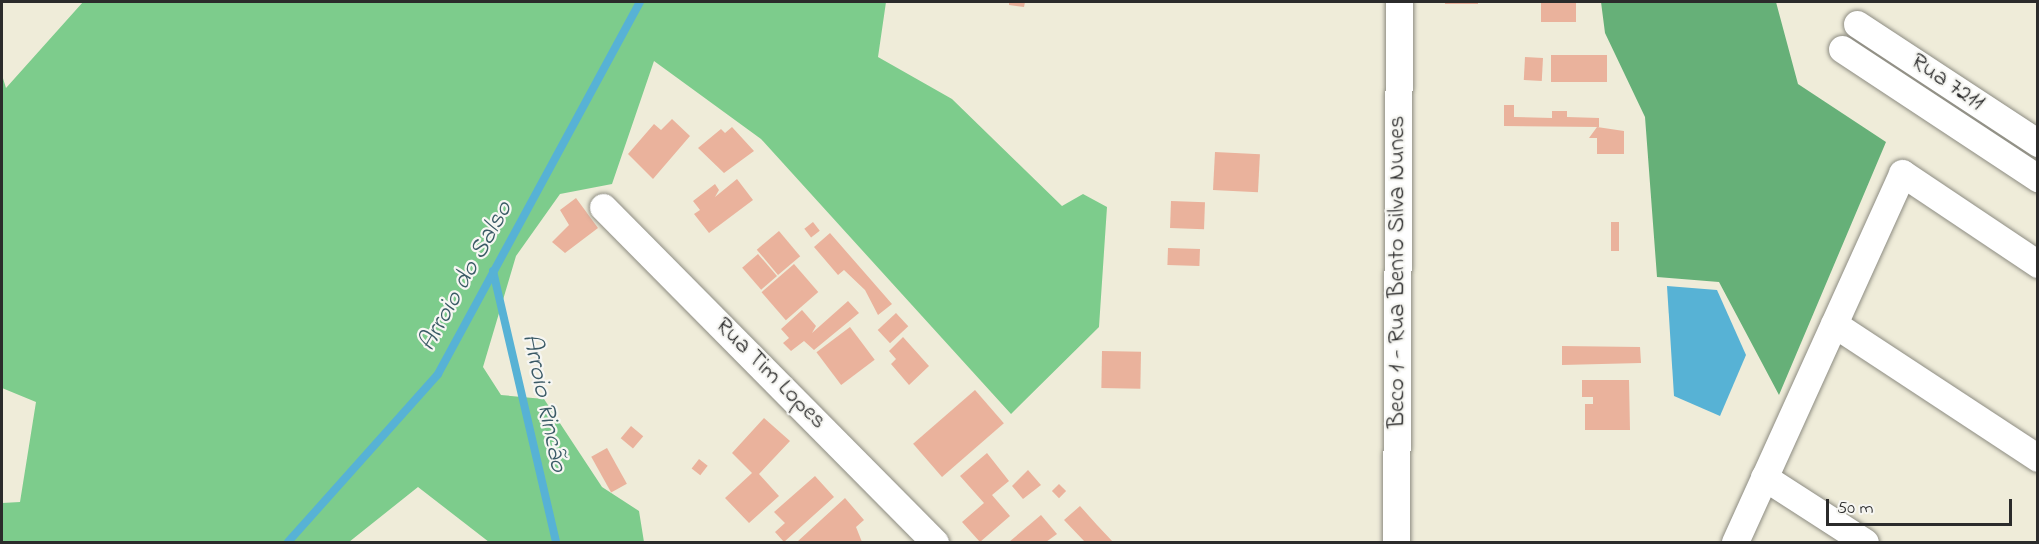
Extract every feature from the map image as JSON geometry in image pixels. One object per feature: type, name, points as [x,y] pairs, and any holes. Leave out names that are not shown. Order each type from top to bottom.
[{"type":"street","name":"Beco 1 - Rua Bento Silva Nunes","points":[[1396,543],[1399,2]]},
{"type":"street","name":"Rua 7211","points":[[1857,24],[2037,143]]},
{"type":"street","points":[[1842,49],[2037,178]]},
{"type":"street","points":[[1735,543],[1902,173],[2037,264]]},
{"type":"street","name":"Rua Tim Lopes","points":[[603,207],[935,543]]},
{"type":"street","points":[[1834,324],[2037,458]]},
{"type":"street","points":[[1764,477],[1864,543]]},
{"type":"green space","points":[[83,2],[886,2],[878,57],[952,99],[1062,206],[1083,194],[1107,207],[1099,327],[1011,414],[761,139],[654,61],[612,184],[560,194],[516,256],[483,367],[501,395],[544,399],[602,487],[639,511],[644,542],[489,542],[418,487],[349,542],[2,542],[2,503],[20,502],[36,402],[2,388],[2,75],[6,88]]},
{"type":"green space","points":[[1601,2],[1776,2],[1798,84],[1886,142],[1779,395],[1719,282],[1657,277],[1645,117],[1605,33]]},
{"type":"water","points":[[1667,286],[1717,290],[1746,355],[1720,416],[1674,396]]},
{"type":"building","points":[[1009,2],[1025,2],[1024,7],[1009,5]]},
{"type":"building","points":[[1445,2],[1478,2],[1478,4],[1445,4]]},
{"type":"building","points":[[1541,2],[1576,2],[1576,22],[1541,22]]},
{"type":"building","points":[[1551,55],[1607,55],[1607,82],[1551,82]]},
{"type":"building","points":[[1525,57],[1543,58],[1542,81],[1524,80]]},
{"type":"building","points":[[1504,105],[1514,105],[1514,117],[1552,118],[1552,111],[1567,111],[1567,117],[1599,118],[1599,127],[1504,126]]},
{"type":"building","points":[[672,119],[690,136],[653,179],[628,154],[654,124],[661,130]]},
{"type":"building","points":[[732,127],[754,151],[724,173],[698,148],[721,129],[725,133]]},
{"type":"building","points":[[1597,127],[1624,131],[1624,154],[1597,154],[1597,138],[1589,138]]},
{"type":"building","points":[[1215,152],[1260,154],[1258,192],[1213,190]]},
{"type":"building","points":[[737,179],[753,200],[709,233],[694,214],[700,210],[693,201],[715,184],[719,190],[715,197]]},
{"type":"building","points":[[576,198],[598,228],[565,253],[552,242],[569,225],[560,210]]},
{"type":"building","points":[[1171,201],[1205,202],[1204,229],[1170,228]]},
{"type":"building","points":[[813,222],[820,231],[811,237],[804,229]]},
{"type":"building","points":[[1611,222],[1619,222],[1619,251],[1611,251]]},
{"type":"building","points":[[779,231],[800,256],[778,275],[757,250]]},
{"type":"building","points":[[830,233],[892,304],[878,315],[865,290],[844,270],[838,275],[814,247]]},
{"type":"building","points":[[1168,248],[1200,249],[1199,266],[1167,265]]},
{"type":"building","points":[[758,254],[777,276],[761,290],[742,268]]},
{"type":"building","points":[[794,264],[818,292],[786,320],[762,292]]},
{"type":"building","points":[[848,301],[859,313],[814,350],[804,341],[791,351],[783,343],[789,338],[781,329],[802,310],[816,326],[812,333]]},
{"type":"building","points":[[896,313],[908,326],[890,343],[878,330]]},
{"type":"building","points":[[850,327],[875,360],[841,385],[816,352]]},
{"type":"building","points":[[903,337],[929,366],[909,385],[891,364],[896,359],[889,351]]},
{"type":"building","points":[[1562,346],[1640,347],[1641,363],[1562,365]]},
{"type":"building","points":[[1102,351],[1141,352],[1140,389],[1101,388]]},
{"type":"building","points":[[1582,380],[1629,380],[1630,430],[1585,430],[1585,404],[1593,404],[1593,397],[1582,397]]},
{"type":"building","points":[[975,390],[1004,423],[942,477],[913,444]]},
{"type":"building","points":[[764,418],[790,441],[759,474],[779,496],[749,523],[725,498],[752,473],[732,453]]},
{"type":"building","points":[[631,426],[643,436],[633,449],[621,438]]},
{"type":"building","points":[[607,448],[627,484],[611,493],[591,457]]},
{"type":"building","points":[[987,453],[1009,481],[992,495],[1010,516],[980,542],[962,522],[984,503],[960,476]]},
{"type":"building","points":[[699,459],[708,466],[700,475],[692,468]]},
{"type":"building","points":[[1028,470],[1041,485],[1023,499],[1012,486]]},
{"type":"building","points":[[815,476],[834,497],[784,542],[775,532],[785,523],[774,512]]},
{"type":"building","points":[[1059,484],[1066,491],[1059,498],[1052,491]]},
{"type":"building","points":[[845,498],[864,520],[856,527],[862,542],[797,542]]},
{"type":"building","points":[[1080,506],[1113,542],[1085,542],[1064,520]]},
{"type":"building","points":[[1041,515],[1057,534],[1046,542],[1009,542]]},
{"type":"waterway","name":"Arroio do Salso","points":[[288,542],[438,374],[640,2]]},
{"type":"waterway","name":"Arroio Rincão","points":[[493,271],[556,542]]}]
